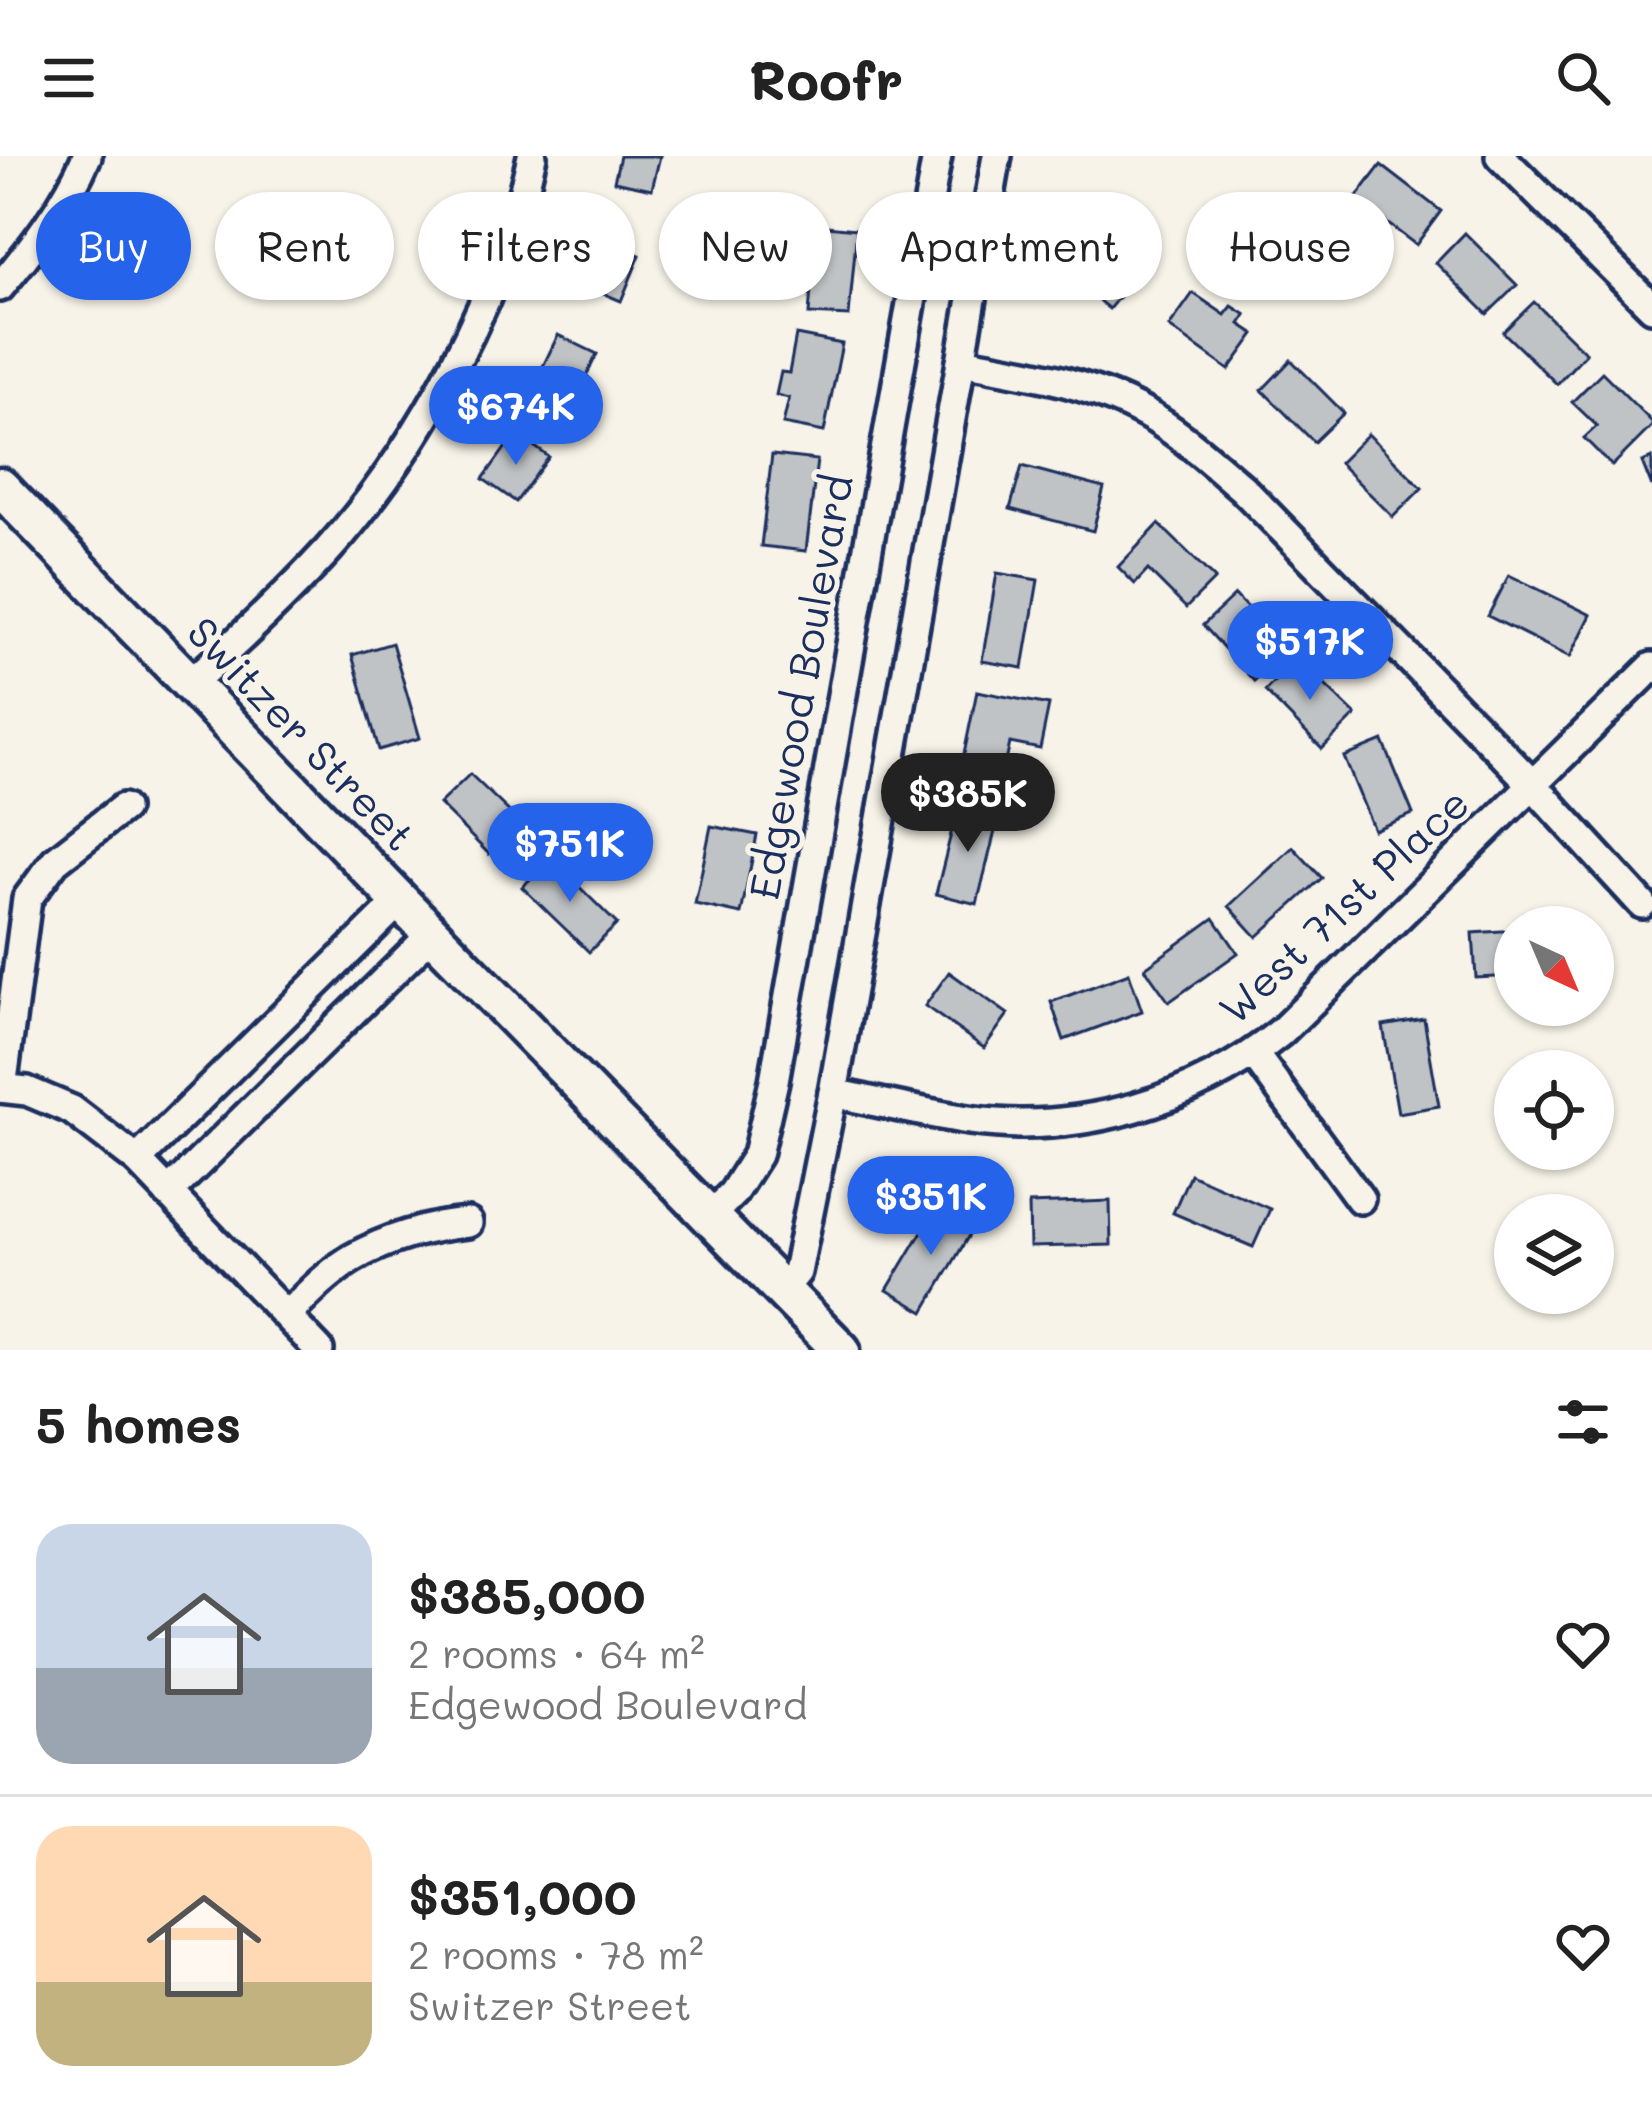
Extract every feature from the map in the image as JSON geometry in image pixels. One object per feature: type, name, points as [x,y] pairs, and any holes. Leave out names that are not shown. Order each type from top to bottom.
[{"type":"street","points":[[0,287],[59,211],[87,156]]},
{"type":"street","points":[[190,684],[330,548],[391,470],[445,383],[496,273],[532,156]]},
{"type":"street","name":"Edgewood Boulevard","points":[[710,1216],[757,1155],[774,1081],[937,156]]},
{"type":"street","points":[[783,1289],[797,1272],[833,1093],[998,156]]},
{"type":"street","points":[[1500,156],[1652,307]]},
{"type":"street","points":[[961,361],[1080,385],[1154,418],[1194,446],[1242,488],[1533,784],[1642,904]]},
{"type":"street","name":"Switzer Street","points":[[0,487],[842,1350]]},
{"type":"street","name":"West 71st Place","points":[[833,1093],[972,1120],[1055,1122],[1133,1108],[1208,1080],[1281,1032],[1652,668]]},
{"type":"street","points":[[123,808],[55,861],[27,899],[1,1088],[27,1091],[73,1110],[136,1160],[320,1350]]},
{"type":"street","points":[[136,1160],[400,901]]},
{"type":"street","points":[[169,1193],[433,933]]},
{"type":"street","points":[[1254,1054],[1360,1199]]},
{"type":"street","points":[[287,1315],[351,1259],[442,1225],[468,1222]]},
{"type":"building","points":[[620,156],[660,156],[652,189],[614,181]]},
{"type":"building","points":[[1381,165],[1441,211],[1416,245],[1394,228],[1394,192],[1360,192]]},
{"type":"building","points":[[832,227],[856,229],[849,316],[809,314],[810,300],[832,300]]},
{"type":"building","points":[[1465,233],[1517,285],[1487,314],[1436,263]]},
{"type":"building","points":[[1188,300],[1203,300],[1225,315],[1232,306],[1246,315],[1240,324],[1255,334],[1229,370],[1169,327]]},
{"type":"building","points":[[1534,302],[1586,353],[1557,384],[1503,332]]},
{"type":"building","points":[[558,335],[597,354],[572,405],[533,387]]},
{"type":"building","points":[[796,335],[842,344],[824,432],[783,424],[789,398],[776,395],[781,372],[789,373]]},
{"type":"building","points":[[1291,360],[1344,413],[1314,442],[1262,390]]},
{"type":"building","points":[[1602,372],[1652,422],[1612,466],[1584,438],[1597,426],[1572,402]]},
{"type":"building","points":[[516,433],[549,457],[516,502],[483,479]]},
{"type":"building","points":[[1368,434],[1422,488],[1393,517],[1339,463]]},
{"type":"building","points":[[772,455],[817,460],[806,551],[761,546]]},
{"type":"building","points":[[1652,458],[1652,487],[1642,462]]},
{"type":"building","points":[[1022,466],[1104,488],[1093,531],[1010,509]]},
{"type":"building","points":[[1159,524],[1215,579],[1186,608],[1148,570],[1135,584],[1118,567]]},
{"type":"building","points":[[997,573],[1038,580],[1023,668],[982,661]]},
{"type":"building","points":[[1509,575],[1591,615],[1570,657],[1488,616]]},
{"type":"building","points":[[1235,595],[1287,650],[1254,681],[1203,625]]},
{"type":"building","points":[[392,643],[420,738],[379,750],[352,655]]},
{"type":"building","points":[[1297,658],[1356,715],[1322,749],[1265,691]]},
{"type":"building","points":[[977,691],[1049,705],[1040,749],[1010,743],[1001,786],[959,778]]},
{"type":"building","points":[[1383,741],[1413,814],[1374,830],[1344,757]]},
{"type":"building","points":[[470,774],[520,822],[489,854],[439,804]]},
{"type":"building","points":[[958,806],[999,815],[977,904],[936,894]]},
{"type":"building","points":[[711,826],[757,835],[741,914],[695,904]]},
{"type":"building","points":[[1293,847],[1322,878],[1257,937],[1229,906]]},
{"type":"building","points":[[551,859],[617,924],[589,952],[522,887]]},
{"type":"building","points":[[1214,918],[1238,953],[1169,1002],[1145,968]]},
{"type":"building","points":[[1494,932],[1494,977],[1476,978],[1473,933]]},
{"type":"building","points":[[949,972],[1008,1014],[984,1048],[925,1006]]},
{"type":"building","points":[[1129,973],[1142,1011],[1064,1040],[1051,1002]]},
{"type":"building","points":[[1424,1019],[1439,1106],[1398,1113],[1383,1026]]},
{"type":"building","points":[[1190,1174],[1270,1209],[1253,1247],[1173,1213]]},
{"type":"building","points":[[1110,1201],[1111,1245],[1030,1247],[1029,1204]]},
{"type":"building","points":[[939,1203],[975,1225],[924,1312],[887,1290]]}]
